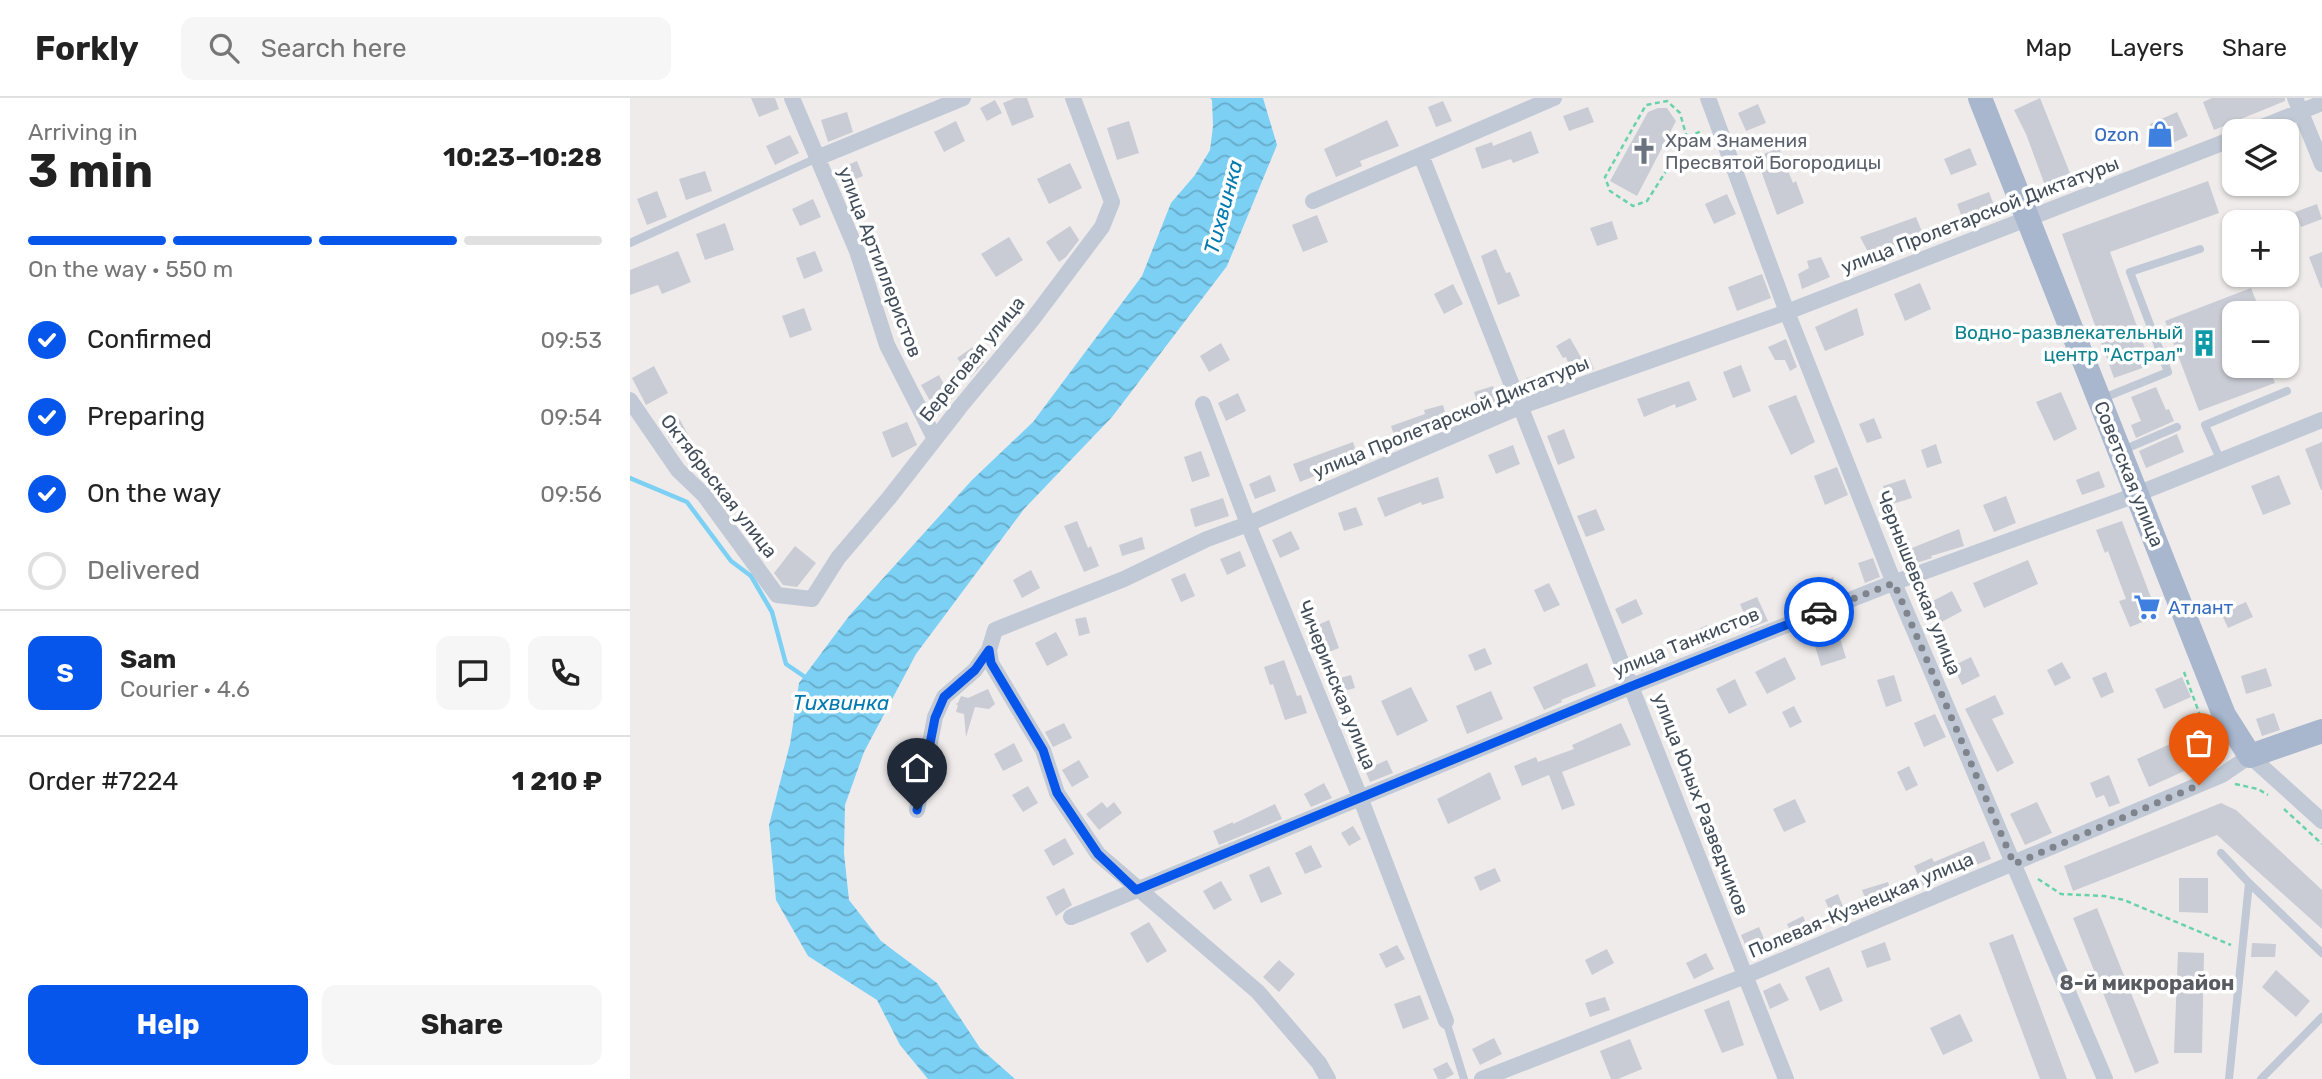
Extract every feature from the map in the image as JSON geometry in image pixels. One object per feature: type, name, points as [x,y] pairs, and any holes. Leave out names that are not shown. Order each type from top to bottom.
[{"type":"main road","name":"Советская улица","points":[[1980,98],[2224,715],[2250,756]]},
{"type":"main road","points":[[2250,756],[2322,731]]},
{"type":"street","name":"улица Артиллеристов","points":[[792,98],[857,251],[887,345],[935,439]]},
{"type":"street","points":[[817,158],[964,98]]},
{"type":"street","name":"Береговая улица","points":[[777,595],[812,599],[838,558],[1032,320],[1102,227],[1112,202],[1073,98]]},
{"type":"street","points":[[1313,201],[1554,98]]},
{"type":"street","name":"Чернышевская улица","points":[[1708,98],[1711,126],[1894,583],[2105,1079]]},
{"type":"street","points":[[2273,119],[2298,105],[2322,103]]},
{"type":"street","points":[[2298,105],[2322,164]]},
{"type":"street","name":"улица Пролетарской Диктатуры","points":[[917,810],[935,718],[944,697],[975,670],[989,650],[995,630],[1124,579],[1207,539],[1248,524],[1522,406],[1787,312],[2222,143]]},
{"type":"street","name":"улица Юных Разведчиков","points":[[1421,155],[1786,1079]]},
{"type":"street","name":"Октябрьская улица","points":[[630,400],[678,470],[704,495],[777,595]]},
{"type":"street","name":"Чичеринская улица","points":[[1203,404],[1248,524],[1360,797],[1446,1021]]},
{"type":"street","name":"улица Танкистов","points":[[1072,917],[1632,686],[1894,583],[2137,494],[2322,420]]},
{"type":"street","points":[[989,650],[991,663],[1043,750],[1057,793],[1098,854],[1136,890],[1258,992],[1319,1063],[1328,1079]]},
{"type":"street","name":"Полевая-Кузнецкая улица","points":[[1482,1079],[1745,976],[2014,864],[2222,775],[2250,756]]},
{"type":"street","name":"Советская улица","points":[[2250,756],[2322,821]]},
{"type":"lane","points":[[630,243],[817,158]]},
{"type":"lane","points":[[2099,400],[2168,372],[2130,272],[2200,250]]},
{"type":"lane","points":[[2221,461],[2205,425],[2287,391]]},
{"type":"lane","points":[[2120,452],[2177,427]]},
{"type":"lane","points":[[2221,853],[2322,953]]},
{"type":"lane","points":[[2229,1079],[2249,883]]},
{"type":"lane","points":[[2261,1079],[2322,1017]]},
{"type":"lane","points":[[1446,1021],[1464,1079]]},
{"type":"path","points":[[1687,138],[1680,113],[1667,101],[1646,105],[1605,177],[1610,191],[1633,206],[1647,201],[1687,138],[1711,126]]},
{"type":"path","points":[[2222,775],[2233,783],[2258,789],[2269,795]]},
{"type":"path","points":[[2278,803],[2322,844]]},
{"type":"path","points":[[2014,864],[2061,894],[2124,900],[2243,950]]},
{"type":"water","name":"Тихвинка","points":[[1210,98],[1263,98],[1277,145],[1227,266],[1112,417],[1024,509],[916,654],[864,752],[845,805],[844,853],[849,900],[881,941],[937,983],[980,1048],[1015,1079],[928,1079],[900,1045],[877,1000],[808,956],[776,900],[769,825],[790,744],[799,683],[849,616],[972,480],[1033,422],[1142,276],[1171,203],[1195,175],[1210,150],[1213,126]]},
{"type":"building","points":[[751,98],[775,98],[779,109],[759,117]]},
{"type":"building","points":[[1015,98],[1027,98],[1034,117],[1012,126],[1003,103]]},
{"type":"building","points":[[2040,98],[2072,178],[2046,188],[2014,110]]},
{"type":"building","points":[[2212,98],[2285,98],[2285,101],[2241,119],[2222,119],[2222,127],[2214,130],[2203,102]]},
{"type":"building","points":[[995,100],[1002,113],[987,121],[980,108]]},
{"type":"building","points":[[1443,101],[1452,121],[1436,127],[1428,107]]},
{"type":"building","points":[[1758,104],[1766,123],[1746,131],[1738,113]]},
{"type":"building","points":[[1588,107],[1594,122],[1569,131],[1563,116]]},
{"type":"building","name":"Храм Знамения Пресвятой Богородицы","points":[[1667,108],[1676,121],[1637,196],[1610,181],[1648,112]]},
{"type":"building","points":[[847,112],[853,132],[828,142],[821,120]]},
{"type":"building","points":[[2177,112],[2188,136],[2161,148],[2150,124]]},
{"type":"building","points":[[1387,120],[1399,146],[1360,161],[1362,166],[1336,177],[1324,149]]},
{"type":"building","points":[[956,121],[965,141],[944,152],[934,132]]},
{"type":"building","points":[[1129,121],[1139,153],[1117,160],[1107,128]]},
{"type":"building","points":[[1531,131],[1539,153],[1513,163],[1511,159],[1482,169],[1475,148],[1492,142],[1493,146]]},
{"type":"building","points":[[790,135],[799,153],[775,165],[766,146]]},
{"type":"building","points":[[1779,148],[1804,203],[1777,215],[1756,157]]},
{"type":"building","points":[[1970,148],[1977,165],[1951,175],[1944,159]]},
{"type":"building","points":[[857,161],[863,176],[846,183],[840,168]]},
{"type":"building","points":[[1070,163],[1082,188],[1049,204],[1037,179]]},
{"type":"building","points":[[705,171],[712,191],[686,200],[679,179]]},
{"type":"building","points":[[2208,181],[2219,213],[2110,252],[2151,365],[2114,378],[2062,234]]},
{"type":"building","points":[[657,191],[667,217],[647,225],[637,199]]},
{"type":"building","points":[[1989,192],[1998,216],[1966,228],[1957,204]]},
{"type":"building","points":[[1727,194],[1736,214],[1714,224],[1705,204]]},
{"type":"building","points":[[813,199],[821,217],[800,226],[792,209]]},
{"type":"building","points":[[2317,204],[2322,219],[2301,227],[2299,211]]},
{"type":"building","points":[[1317,215],[1328,242],[1303,252],[1292,225]]},
{"type":"building","points":[[1916,217],[1925,239],[1873,261],[1860,237]]},
{"type":"building","points":[[1612,221],[1618,239],[1597,246],[1590,228]]},
{"type":"building","points":[[725,223],[734,250],[705,260],[696,234]]},
{"type":"building","points":[[1070,226],[1079,240],[1059,262],[1046,242]]},
{"type":"building","points":[[1009,237],[1023,260],[996,277],[981,254]]},
{"type":"building","points":[[1496,249],[1520,296],[1498,305],[1481,256]]},
{"type":"building","points":[[678,251],[691,282],[662,294],[658,285],[630,295],[630,270]]},
{"type":"building","points":[[815,251],[823,271],[804,279],[796,258]]},
{"type":"building","points":[[2322,252],[2322,288],[2321,288],[2309,257]]},
{"type":"building","points":[[1821,257],[1830,277],[1802,289],[1798,274],[1809,268],[1807,261]]},
{"type":"building","points":[[1762,274],[1771,298],[1737,311],[1728,287]]},
{"type":"building","points":[[1920,283],[1931,309],[1905,321],[1894,294]]},
{"type":"building","points":[[1453,284],[1463,304],[1444,314],[1434,294]]},
{"type":"building","name":"Водно-развлекательный центр \"Астрал\"","points":[[2251,288],[2256,301],[2222,301],[2222,378],[2273,378],[2275,383],[2199,411],[2165,321]]},
{"type":"building","points":[[804,308],[812,330],[790,338],[782,316]]},
{"type":"building","points":[[1857,308],[1864,335],[1825,351],[1815,327]]},
{"type":"building","points":[[1570,338],[1582,359],[1589,357],[1594,369],[1573,377],[1566,357],[1563,358],[1556,346]]},
{"type":"building","points":[[1786,339],[1797,367],[1790,371],[1785,360],[1775,360],[1768,347]]},
{"type":"building","points":[[1221,343],[1230,360],[1209,372],[1200,356]]},
{"type":"building","points":[[973,347],[984,362],[971,377],[957,358]]},
{"type":"building","points":[[1741,365],[1751,391],[1733,398],[1723,372]]},
{"type":"building","points":[[654,366],[668,393],[646,405],[632,378]]},
{"type":"building","points":[[939,375],[952,399],[934,408],[921,385]]},
{"type":"building","points":[[1539,375],[1543,388],[1530,392],[1526,378]]},
{"type":"building","points":[[1689,381],[1697,400],[1676,408],[1675,404],[1644,417],[1637,399]]},
{"type":"building","points":[[1493,386],[1499,405],[1480,411],[1474,392]]},
{"type":"building","points":[[2156,387],[2174,421],[2136,438],[2131,425],[2141,421],[2131,397]]},
{"type":"building","points":[[2061,392],[2077,429],[2054,441],[2036,402]]},
{"type":"building","points":[[1238,393],[1246,411],[1226,421],[1218,403]]},
{"type":"building","points":[[1796,395],[1815,442],[1791,455],[1768,406]]},
{"type":"building","points":[[1443,405],[1449,426],[1418,436],[1419,439],[1398,447],[1391,426],[1425,414],[1424,410]]},
{"type":"building","points":[[679,418],[688,435],[672,443],[661,426]]},
{"type":"building","points":[[1874,418],[1882,438],[1867,443],[1859,424]]},
{"type":"building","points":[[907,422],[917,445],[892,458],[882,432]]},
{"type":"building","points":[[1564,429],[1575,458],[1558,465],[1547,436]]},
{"type":"building","points":[[2177,434],[2184,452],[2146,468],[2139,451]]},
{"type":"building","points":[[1353,442],[1360,462],[1338,471],[1336,467],[1300,482],[1293,464]]},
{"type":"building","points":[[2322,442],[2322,490],[2321,490],[2305,449]]},
{"type":"building","points":[[1936,444],[1942,463],[1927,468],[1921,450]]},
{"type":"building","points":[[1513,445],[1520,464],[1496,474],[1488,455]]},
{"type":"building","points":[[1201,451],[1210,476],[1192,482],[1184,457]]},
{"type":"building","points":[[1837,467],[1848,495],[1825,505],[1814,476]]},
{"type":"building","points":[[2099,471],[2105,487],[2082,495],[2076,480]]},
{"type":"building","points":[[1270,475],[1276,491],[1255,499],[1249,484]]},
{"type":"building","points":[[2279,475],[2291,504],[2263,515],[2251,486]]},
{"type":"building","points":[[1438,477],[1444,498],[1422,505],[1421,502],[1385,517],[1377,498]]},
{"type":"building","points":[[1905,479],[1912,498],[1889,505],[1883,486]]},
{"type":"building","points":[[2006,496],[2016,523],[1994,532],[1983,505]]},
{"type":"building","points":[[1223,498],[1229,516],[1195,527],[1190,509]]},
{"type":"building","points":[[1356,507],[1363,525],[1344,531],[1338,513]]},
{"type":"building","points":[[1596,509],[1605,530],[1586,537],[1577,516]]},
{"type":"building","points":[[1077,521],[1099,566],[1084,572],[1064,526]]},
{"type":"building","points":[[2122,521],[2158,616],[2130,627],[2119,601],[2126,599],[2108,551],[2105,553],[2096,530]]},
{"type":"building","points":[[1959,529],[1964,546],[1913,564],[1907,550]]},
{"type":"building","points":[[1291,531],[1300,549],[1280,558],[1272,540]]},
{"type":"building","points":[[1142,537],[1145,549],[1122,556],[1119,545]]},
{"type":"building","points":[[795,546],[816,563],[797,587],[783,585],[774,573]]},
{"type":"building","points":[[1240,551],[1246,566],[1227,575],[1220,559]]},
{"type":"building","points":[[1873,558],[1880,577],[1865,583],[1858,563]]},
{"type":"building","points":[[2028,560],[2038,584],[1984,608],[1973,583]]},
{"type":"building","points":[[1031,570],[1040,588],[1022,598],[1013,580]]},
{"type":"building","points":[[1185,573],[1195,596],[1181,602],[1171,579]]},
{"type":"building","points":[[1833,577],[1840,592],[1817,602],[1810,587]]},
{"type":"building","points":[[1549,583],[1560,605],[1544,612],[1534,590]]},
{"type":"building","points":[[1952,591],[1962,611],[1936,625],[1925,605]]},
{"type":"building","points":[[1757,597],[1768,621],[1750,628],[1740,604]]},
{"type":"building","points":[[1636,599],[1643,614],[1622,624],[1615,609]]},
{"type":"building","points":[[2246,602],[2253,617],[2228,628],[2221,613]]},
{"type":"building","points":[[1086,617],[1090,633],[1079,636],[1075,619]]},
{"type":"building","points":[[1329,620],[1339,648],[1322,655],[1311,628]]},
{"type":"building","points":[[1707,625],[1716,642],[1704,646],[1697,630]]},
{"type":"building","points":[[1056,632],[1068,655],[1047,666],[1035,643]]},
{"type":"building","points":[[1840,638],[1846,658],[1821,666],[1815,646]]},
{"type":"building","points":[[1485,648],[1492,664],[1475,671],[1468,655]]},
{"type":"building","points":[[1654,652],[1658,664],[1641,671],[1636,658]]},
{"type":"building","points":[[1785,657],[1796,679],[1767,694],[1755,672]]},
{"type":"building","points":[[1971,657],[1980,676],[1962,685],[1953,666]]},
{"type":"building","points":[[1284,660],[1297,696],[1301,695],[1307,713],[1285,720],[1273,684],[1270,685],[1264,667]]},
{"type":"building","points":[[2062,662],[2071,678],[2055,686],[2047,670]]},
{"type":"building","points":[[1587,663],[1596,686],[1544,710],[1533,687]]},
{"type":"building","points":[[2266,668],[2272,686],[2246,694],[2241,676]]},
{"type":"building","points":[[2106,672],[2114,692],[2101,698],[2092,678]]},
{"type":"building","points":[[1351,675],[1355,688],[1337,693],[1333,680]]},
{"type":"building","points":[[1894,675],[1902,701],[1886,707],[1877,680]]},
{"type":"building","points":[[2182,677],[2191,697],[2164,709],[2155,689]]},
{"type":"building","points":[[1735,679],[1747,705],[1729,714],[1716,689]]},
{"type":"building","points":[[1411,687],[1428,721],[1397,736],[1381,701]]},
{"type":"building","points":[[988,689],[995,704],[989,709],[975,707],[966,737],[964,714],[956,712],[958,705],[955,704],[961,696],[968,698]]},
{"type":"building","points":[[1491,691],[1503,719],[1467,734],[1456,706]]},
{"type":"building","points":[[1995,695],[2004,714],[1992,719],[2014,763],[1997,772],[1965,709]]},
{"type":"building","points":[[1794,706],[1802,722],[1790,728],[1782,712]]},
{"type":"building","points":[[2274,713],[2280,730],[2262,736],[2256,719]]},
{"type":"building","points":[[1935,714],[1946,737],[1924,747],[1914,723]]},
{"type":"building","points":[[1064,723],[1072,738],[1053,747],[1045,732]]},
{"type":"building","points":[[1621,723],[1631,745],[1562,772],[1575,805],[1562,810],[1549,775],[1522,786],[1514,766],[1536,757],[1538,762],[1574,749],[1572,745]]},
{"type":"building","points":[[2190,735],[2202,763],[2149,787],[2137,759]]},
{"type":"building","points":[[1014,743],[1023,761],[1003,771],[994,754]]},
{"type":"building","points":[[1079,760],[1089,777],[1072,787],[1062,770]]},
{"type":"building","points":[[1387,760],[1393,773],[1370,782],[1365,770]]},
{"type":"building","points":[[1909,766],[1918,785],[1906,791],[1897,772]]},
{"type":"building","points":[[1490,772],[1501,799],[1448,824],[1437,799]]},
{"type":"building","points":[[2109,775],[2120,803],[2109,807],[2104,795],[2096,798],[2090,783]]},
{"type":"building","points":[[1324,783],[1332,798],[1311,807],[1304,794]]},
{"type":"building","points":[[1028,786],[1038,803],[1023,812],[1012,795]]},
{"type":"building","points":[[1795,799],[1806,822],[1784,832],[1773,809]]},
{"type":"building","points":[[1102,802],[1107,808],[1114,802],[1122,813],[1099,830],[1086,814]]},
{"type":"building","points":[[2037,802],[2052,833],[2025,845],[2010,814]]},
{"type":"building","points":[[2221,803],[2236,810],[2322,890],[2322,929],[2217,835],[2073,891],[2064,866]]},
{"type":"building","points":[[1275,804],[1282,819],[1219,845],[1213,831]]},
{"type":"building","points":[[1353,826],[1361,839],[1349,846],[1341,833]]},
{"type":"building","points":[[1065,838],[1074,854],[1053,866],[1044,850]]},
{"type":"building","points":[[1984,841],[1991,859],[1923,886],[1914,866],[1932,858],[1934,862]]},
{"type":"building","points":[[1311,845],[1322,867],[1305,874],[1295,853]]},
{"type":"building","points":[[1269,866],[1282,894],[1261,903],[1249,875]]},
{"type":"building","points":[[1495,868],[1501,881],[1480,891],[1474,877]]},
{"type":"building","points":[[2179,878],[2208,878],[2208,913],[2179,912]]},
{"type":"building","points":[[1221,881],[1232,900],[1214,910],[1203,891]]},
{"type":"building","points":[[1888,882],[1893,897],[1868,906],[1862,890]]},
{"type":"building","points":[[1064,888],[1072,905],[1056,916],[1046,897]]},
{"type":"building","points":[[1838,894],[1846,914],[1833,919],[1825,900]]},
{"type":"building","points":[[2097,908],[2159,1063],[2135,1073],[2073,918]]},
{"type":"building","points":[[1803,916],[1808,928],[1792,935],[1787,924]]},
{"type":"building","points":[[1149,922],[1167,951],[1147,963],[1130,933]]},
{"type":"building","points":[[1759,927],[1766,943],[1748,951],[1741,935]]},
{"type":"building","points":[[2013,934],[2067,1079],[2040,1079],[1989,943]]},
{"type":"building","points":[[1885,942],[1891,960],[1867,968],[1861,951]]},
{"type":"building","points":[[2252,943],[2276,944],[2275,957],[2251,957]]},
{"type":"building","points":[[1397,945],[1405,959],[1386,968],[1379,954]]},
{"type":"building","points":[[1607,949],[1614,963],[1592,975],[1585,960]]},
{"type":"building","points":[[2178,952],[2204,953],[2202,1053],[2174,1053]]},
{"type":"building","points":[[1706,953],[1714,969],[1694,979],[1686,963]]},
{"type":"building","points":[[1279,960],[1295,974],[1279,992],[1263,977]]},
{"type":"building","points":[[1829,967],[1843,1001],[1820,1011],[1805,977]]},
{"type":"building","points":[[2276,970],[2310,1001],[2296,1017],[2262,987]]},
{"type":"building","points":[[1780,983],[1789,1000],[1770,1009],[1763,991]]},
{"type":"building","points":[[1420,995],[1429,1019],[1403,1029],[1394,1004]]},
{"type":"building","points":[[1605,997],[1610,1010],[1590,1017],[1585,1003]]},
{"type":"building","points":[[1729,1000],[1744,1045],[1722,1053],[1704,1010]]},
{"type":"building","points":[[1960,1014],[1973,1041],[1943,1055],[1930,1028]]},
{"type":"building","points":[[1494,1038],[1502,1054],[1480,1065],[1472,1049]]},
{"type":"building","points":[[1630,1039],[1642,1069],[1618,1079],[1611,1079],[1600,1051]]},
{"type":"building","points":[[1447,1062],[1454,1074],[1438,1079],[1433,1069]]},
{"type":"waterway","points":[[630,478],[687,502],[731,561],[751,576],[772,612],[786,664],[808,679]]},
{"type":"way so far","points":[[1819,612],[1894,583],[2014,864],[2199,785]]},
{"type":"place","name":"Ozon","points":[[2160,134]]},
{"type":"place","name":"Храм Знамения Пресвятой Богородицы","points":[[1644,151]]},
{"type":"place","name":"Водно-развлекательный центр \"Астрал\"","points":[[2204,343]]},
{"type":"place","name":"Атлант","points":[[2147,607]]},
{"type":"district","name":"8-й микрорайон","points":[[2147,982]]},
{"type":"route","points":[[917,810],[935,718],[944,697],[975,670],[989,650],[991,663],[1043,750],[1057,793],[1098,854],[1136,890],[1819,612]]}]
